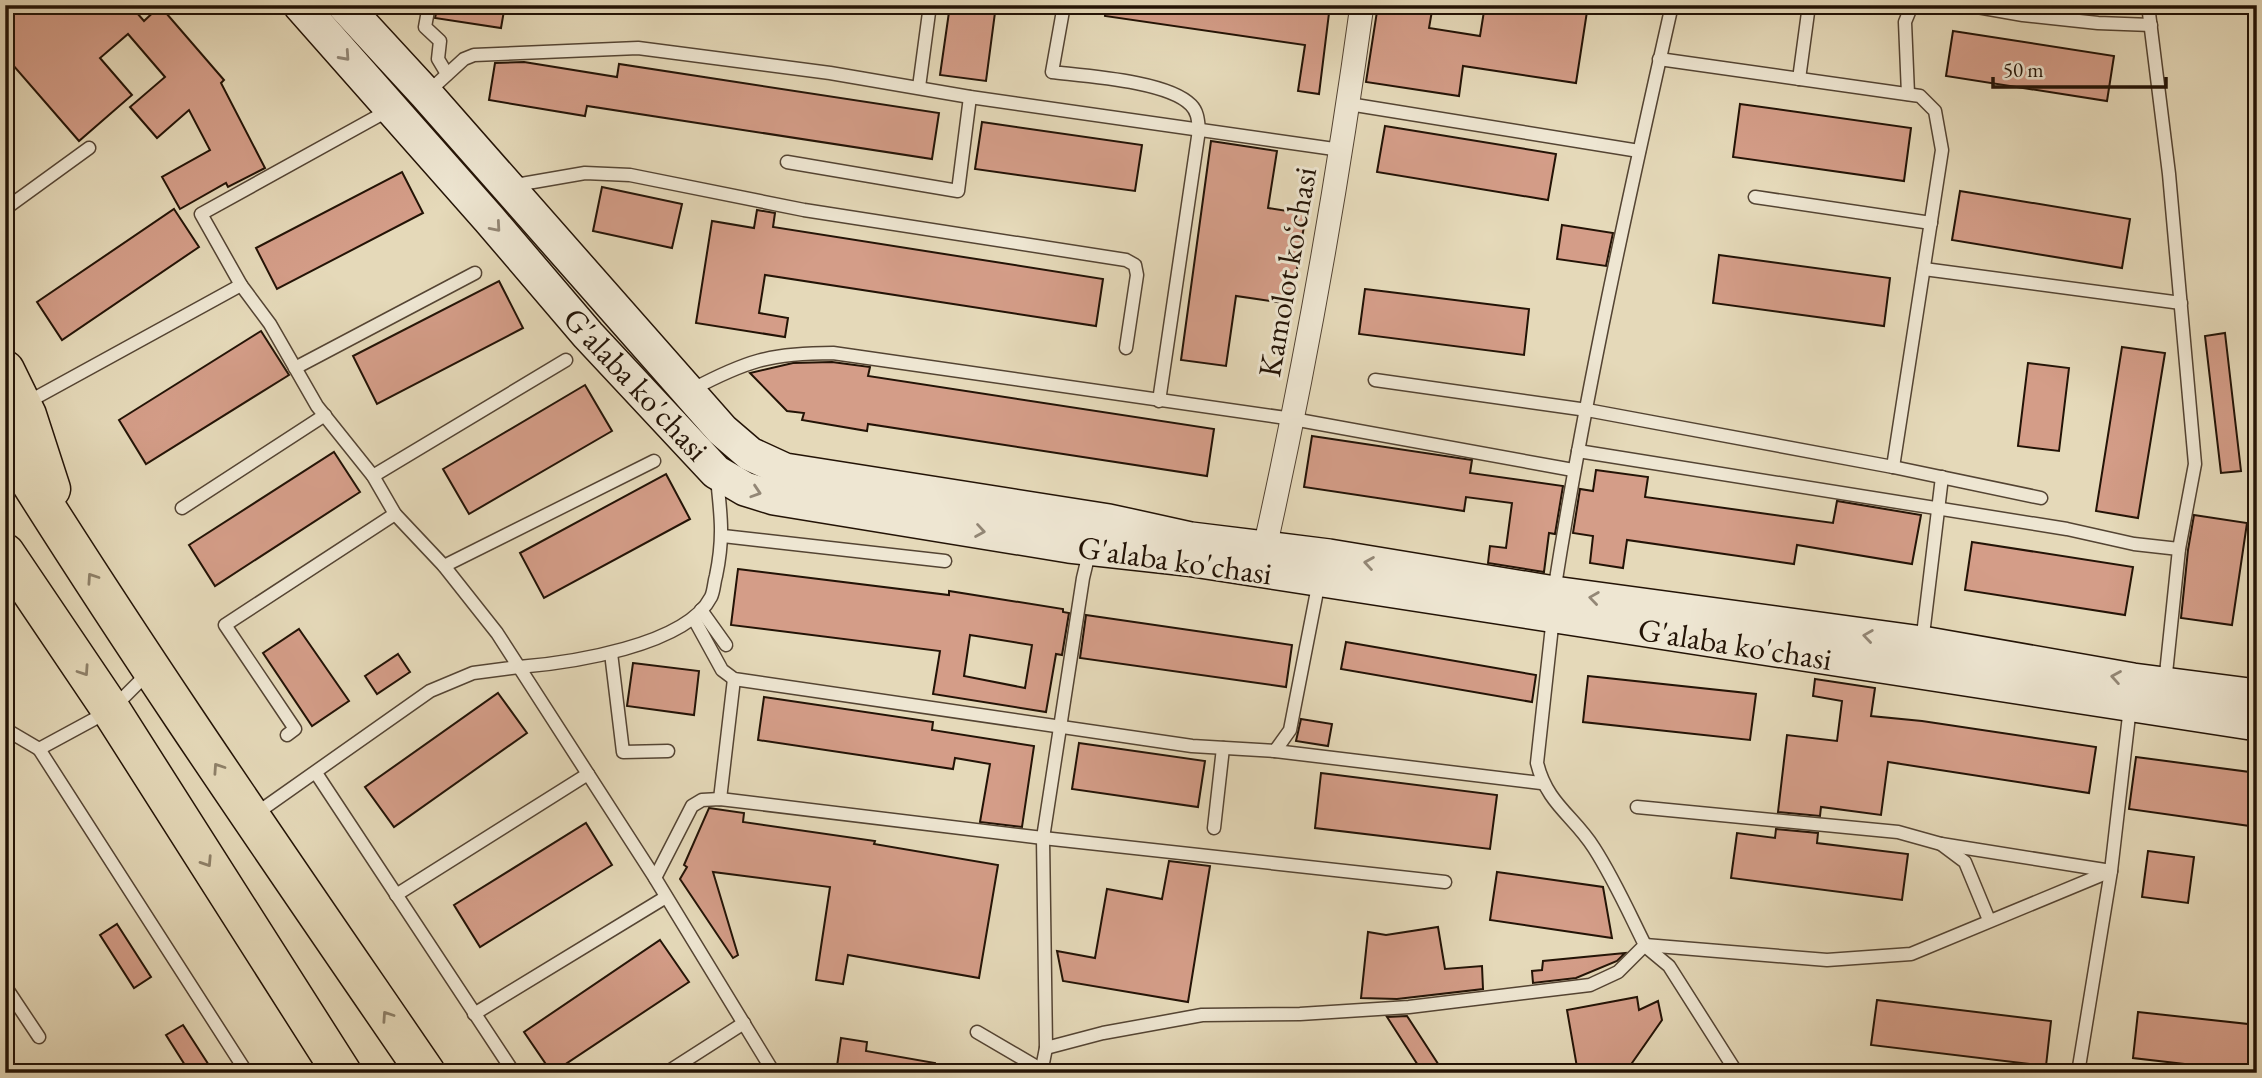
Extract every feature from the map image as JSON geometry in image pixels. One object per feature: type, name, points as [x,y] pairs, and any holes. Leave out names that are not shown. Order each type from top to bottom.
[{"type":"highway","points":[[5,370],[22,404],[69,545]]},
{"type":"highway","points":[[5,442],[69,545],[426,1073]]},
{"type":"highway","points":[[5,553],[111,710],[342,1073]]},
{"type":"main road","name":"G'alaba ko'chasi","points":[[300,5],[588,335],[716,472],[745,489],[775,498],[1076,534],[1109,521],[1191,538],[1265,547],[1553,605],[2257,724]]},
{"type":"main road","name":"G'alaba ko'chasi","points":[[344,5],[437,84],[506,187],[722,430],[750,454],[785,470],[1187,559],[1319,580],[1922,643],[2257,696]]},
{"type":"main road","points":[[532,268],[563,250]]},
{"type":"street","name":"Kamolot koʻchasi","points":[[1265,547],[1293,419],[1349,104],[1362,5]]},
{"type":"lane","points":[[429,5],[425,27],[440,41],[437,84]]},
{"type":"lane","points":[[919,87],[930,5]]},
{"type":"lane","points":[[1064,5],[1052,72],[1174,92],[1190,103],[1197,112],[1199,130],[1159,401]]},
{"type":"lane","points":[[1672,5],[1610,283],[1573,470],[1553,605],[1537,763],[1541,783],[1553,801],[1593,846],[1645,946],[1669,966],[1737,1073]]},
{"type":"lane","points":[[1799,79],[1810,5]]},
{"type":"lane","points":[[1908,94],[1905,22],[1912,5]]},
{"type":"lane","points":[[1966,5],[2023,15],[2098,23],[2151,25]]},
{"type":"lane","points":[[2148,5],[2169,174],[2194,464],[2179,549],[2165,683]]},
{"type":"lane","points":[[437,84],[464,59],[474,55],[623,48],[830,72],[970,97],[1341,150]]},
{"type":"lane","points":[[1660,60],[1920,96],[1935,111],[1942,150],[1893,467]]},
{"type":"lane","points":[[787,162],[958,191],[970,97]]},
{"type":"lane","points":[[1349,104],[1639,151]]},
{"type":"lane","points":[[392,109],[201,214],[241,285],[270,324],[325,415],[373,476],[396,514],[444,566],[497,633],[655,878],[774,1073]]},
{"type":"lane","points":[[5,209],[89,148]]},
{"type":"lane","points":[[506,187],[585,173],[630,176],[804,210],[1126,260],[1135,265],[1137,275],[1126,348]]},
{"type":"lane","points":[[1755,197],[1931,223]]},
{"type":"lane","points":[[1924,269],[2181,303]]},
{"type":"lane","points":[[295,368],[475,273]]},
{"type":"lane","points":[[22,404],[241,285]]},
{"type":"lane","points":[[688,392],[752,361],[791,353],[833,353],[1293,419],[1573,470]]},
{"type":"lane","points":[[373,476],[566,360]]},
{"type":"lane","points":[[1375,380],[1587,410],[1893,467],[2041,498]]},
{"type":"lane","points":[[182,508],[325,415]]},
{"type":"lane","points":[[1578,451],[2067,529],[2134,544],[2179,549]]},
{"type":"lane","points":[[444,566],[654,461]]},
{"type":"lane","points":[[251,817],[430,691],[473,673],[564,663],[611,653],[664,634],[697,615],[712,596],[723,536],[716,472]]},
{"type":"lane","points":[[1922,643],[1942,477]]},
{"type":"lane","points":[[287,734],[295,729],[225,625],[396,514]]},
{"type":"lane","points":[[976,1032],[1041,1071],[1046,1048],[1043,838],[1083,578],[1076,534]]},
{"type":"lane","points":[[723,536],[945,561]]},
{"type":"lane","points":[[1275,751],[1290,730],[1319,580]]},
{"type":"lane","points":[[697,615],[722,670],[734,679],[1192,746],[1275,751],[1541,783]]},
{"type":"lane","points":[[697,615],[726,645]]},
{"type":"lane","points":[[611,653],[623,752],[668,751]]},
{"type":"lane","points":[[39,749],[111,710],[152,669]]},
{"type":"lane","points":[[720,799],[734,679]]},
{"type":"lane","points":[[2078,1073],[2111,871],[2130,703]]},
{"type":"lane","points":[[5,729],[39,749],[247,1073]]},
{"type":"lane","points":[[1214,828],[1223,748]]},
{"type":"lane","points":[[316,773],[514,1073]]},
{"type":"lane","points":[[396,895],[588,774]]},
{"type":"lane","points":[[655,878],[692,806],[702,800],[720,799],[1445,882]]},
{"type":"lane","points":[[1637,807],[1898,832],[1941,844],[2111,871]]},
{"type":"lane","points":[[1941,844],[1965,862],[1989,920]]},
{"type":"lane","points":[[1046,1048],[1103,1033],[1202,1015],[1300,1014],[1409,1007],[1590,985],[1618,972],[1645,946],[1827,960],[1911,954],[2111,871]]},
{"type":"lane","points":[[474,1014],[666,897]]},
{"type":"lane","points":[[5,986],[39,1037]]},
{"type":"lane","points":[[666,1073],[744,1023]]},
{"type":"building","points":[[5,5],[130,5],[144,21],[160,6],[224,80],[221,83],[265,168],[228,187],[226,183],[180,209],[162,177],[210,150],[189,110],[157,138],[130,107],[165,77],[128,34],[100,58],[132,95],[79,141],[5,56]]},
{"type":"building","points":[[438,5],[505,5],[501,28],[435,18]]},
{"type":"building","points":[[950,5],[996,5],[986,81],[940,75]]},
{"type":"building","points":[[1106,5],[1330,5],[1319,94],[1298,91],[1305,45],[1105,16]]},
{"type":"building","points":[[1378,5],[1433,5],[1429,28],[1480,36],[1485,5],[1588,5],[1576,83],[1463,66],[1459,96],[1366,82]]},
{"type":"building","points":[[1953,31],[2114,56],[2107,101],[1946,76]]},
{"type":"building","points":[[524,62],[617,77],[619,64],[939,113],[932,159],[587,106],[585,116],[489,100],[495,63]]},
{"type":"building","points":[[1740,104],[1911,128],[1904,181],[1733,157]]},
{"type":"building","points":[[982,122],[1142,145],[1135,191],[975,169]]},
{"type":"building","points":[[1385,126],[1556,154],[1548,200],[1377,172]]},
{"type":"building","points":[[1211,141],[1277,151],[1268,208],[1306,214],[1291,304],[1236,296],[1226,366],[1181,360]]},
{"type":"building","points":[[402,172],[423,213],[277,289],[256,248]]},
{"type":"building","points":[[602,187],[682,204],[672,248],[593,231]]},
{"type":"building","points":[[1960,191],[2130,219],[2122,268],[1952,240]]},
{"type":"building","points":[[174,209],[199,247],[62,340],[37,302]]},
{"type":"building","points":[[757,210],[775,213],[773,227],[1103,279],[1096,326],[765,275],[759,313],[788,318],[785,337],[696,323],[712,221],[754,228]]},
{"type":"building","points":[[1562,225],[1613,233],[1606,266],[1557,259]]},
{"type":"building","points":[[1719,255],[1890,278],[1884,326],[1713,303]]},
{"type":"building","points":[[499,281],[523,328],[377,404],[353,356]]},
{"type":"building","points":[[1365,289],[1529,309],[1524,355],[1359,334]]},
{"type":"building","points":[[261,331],[289,375],[146,464],[119,420]]},
{"type":"building","points":[[2225,333],[2241,471],[2221,473],[2205,336]]},
{"type":"building","points":[[2122,347],[2165,353],[2138,518],[2096,511]]},
{"type":"building","points":[[832,362],[870,367],[868,376],[1214,429],[1207,476],[868,424],[867,431],[802,420],[804,413],[787,411],[750,373],[793,363]]},
{"type":"building","points":[[2028,363],[2069,368],[2059,451],[2018,446]]},
{"type":"building","points":[[585,385],[612,431],[469,514],[443,469]]},
{"type":"building","points":[[1312,436],[1472,460],[1470,473],[1563,486],[1555,534],[1549,533],[1544,572],[1488,563],[1490,546],[1506,548],[1512,503],[1466,497],[1464,511],[1304,487]]},
{"type":"building","points":[[334,452],[360,492],[215,586],[189,545]]},
{"type":"building","points":[[1596,470],[1648,477],[1645,497],[1833,523],[1837,501],[1921,515],[1912,564],[1797,545],[1794,564],[1627,540],[1623,568],[1590,563],[1593,536],[1573,533],[1580,489],[1593,491]]},
{"type":"building","points":[[666,474],[690,519],[544,598],[520,553]]},
{"type":"building","points":[[2194,515],[2247,523],[2232,625],[2181,618]]},
{"type":"building","points":[[1972,542],[2133,567],[2125,615],[1965,590]]},
{"type":"building","points":[[738,569],[949,595],[949,591],[1063,609],[1063,612],[1069,613],[1062,655],[1056,654],[1046,712],[933,694],[940,651],[731,625]],"holes":[[[970,635],[1032,645],[1025,688],[964,676]]]},
{"type":"building","points":[[1086,615],[1292,645],[1286,687],[1080,658]]},
{"type":"building","points":[[299,629],[349,701],[312,726],[263,653]]},
{"type":"building","points":[[1346,642],[1536,675],[1532,702],[1341,669]]},
{"type":"building","points":[[398,654],[410,672],[377,694],[365,676]]},
{"type":"building","points":[[633,663],[699,671],[694,715],[627,706]]},
{"type":"building","points":[[1588,676],[1756,694],[1750,740],[1583,722]]},
{"type":"building","points":[[1815,679],[1875,688],[1871,716],[2096,747],[2089,793],[1888,762],[1881,815],[1821,807],[1820,816],[1778,812],[1787,735],[1837,741],[1842,701],[1813,696]]},
{"type":"building","points":[[498,693],[527,733],[394,827],[365,787]]},
{"type":"building","points":[[764,697],[933,722],[932,730],[1034,746],[1022,827],[980,822],[990,764],[955,758],[953,769],[758,740]]},
{"type":"building","points":[[1301,719],[1332,724],[1328,746],[1296,741]]},
{"type":"building","points":[[1079,743],[1205,761],[1198,807],[1072,789]]},
{"type":"building","points":[[2136,757],[2257,773],[2257,827],[2129,809]]},
{"type":"building","points":[[1321,773],[1497,795],[1490,849],[1315,828]]},
{"type":"building","points":[[709,808],[744,813],[743,822],[875,841],[874,844],[998,865],[979,978],[848,955],[843,984],[816,980],[830,887],[713,872],[738,955],[733,958],[680,879]]},
{"type":"building","points":[[586,823],[612,865],[480,947],[454,905]]},
{"type":"building","points":[[1776,829],[1818,833],[1817,843],[1908,854],[1902,900],[1731,878],[1737,833],[1775,838]]},
{"type":"building","points":[[2148,851],[2194,857],[2188,903],[2142,897]]},
{"type":"building","points":[[1169,861],[1210,866],[1188,1002],[1063,981],[1057,951],[1095,958],[1107,889],[1162,899]]},
{"type":"building","points":[[1497,872],[1603,887],[1612,938],[1490,920]]},
{"type":"building","points":[[117,924],[151,977],[134,988],[100,935]]},
{"type":"building","points":[[1438,927],[1445,969],[1482,966],[1483,989],[1397,999],[1361,998],[1368,932],[1386,935]]},
{"type":"building","points":[[660,940],[689,982],[552,1073],[524,1032]]},
{"type":"building","points":[[1625,953],[1617,961],[1576,978],[1533,983],[1532,971],[1542,970],[1543,961]]},
{"type":"building","points":[[1637,997],[1639,1010],[1658,1001],[1662,1020],[1625,1073],[1578,1073],[1567,1010]]},
{"type":"building","points":[[1877,1000],[2051,1021],[2046,1066],[1871,1045]]},
{"type":"building","points":[[2138,1012],[2257,1025],[2254,1072],[2133,1058]]},
{"type":"building","points":[[1407,1016],[1444,1073],[1423,1073],[1387,1017]]},
{"type":"building","points":[[183,1025],[214,1073],[190,1073],[166,1035]]},
{"type":"building","points":[[841,1038],[867,1042],[866,1051],[935,1063],[934,1073],[836,1073]]}]
